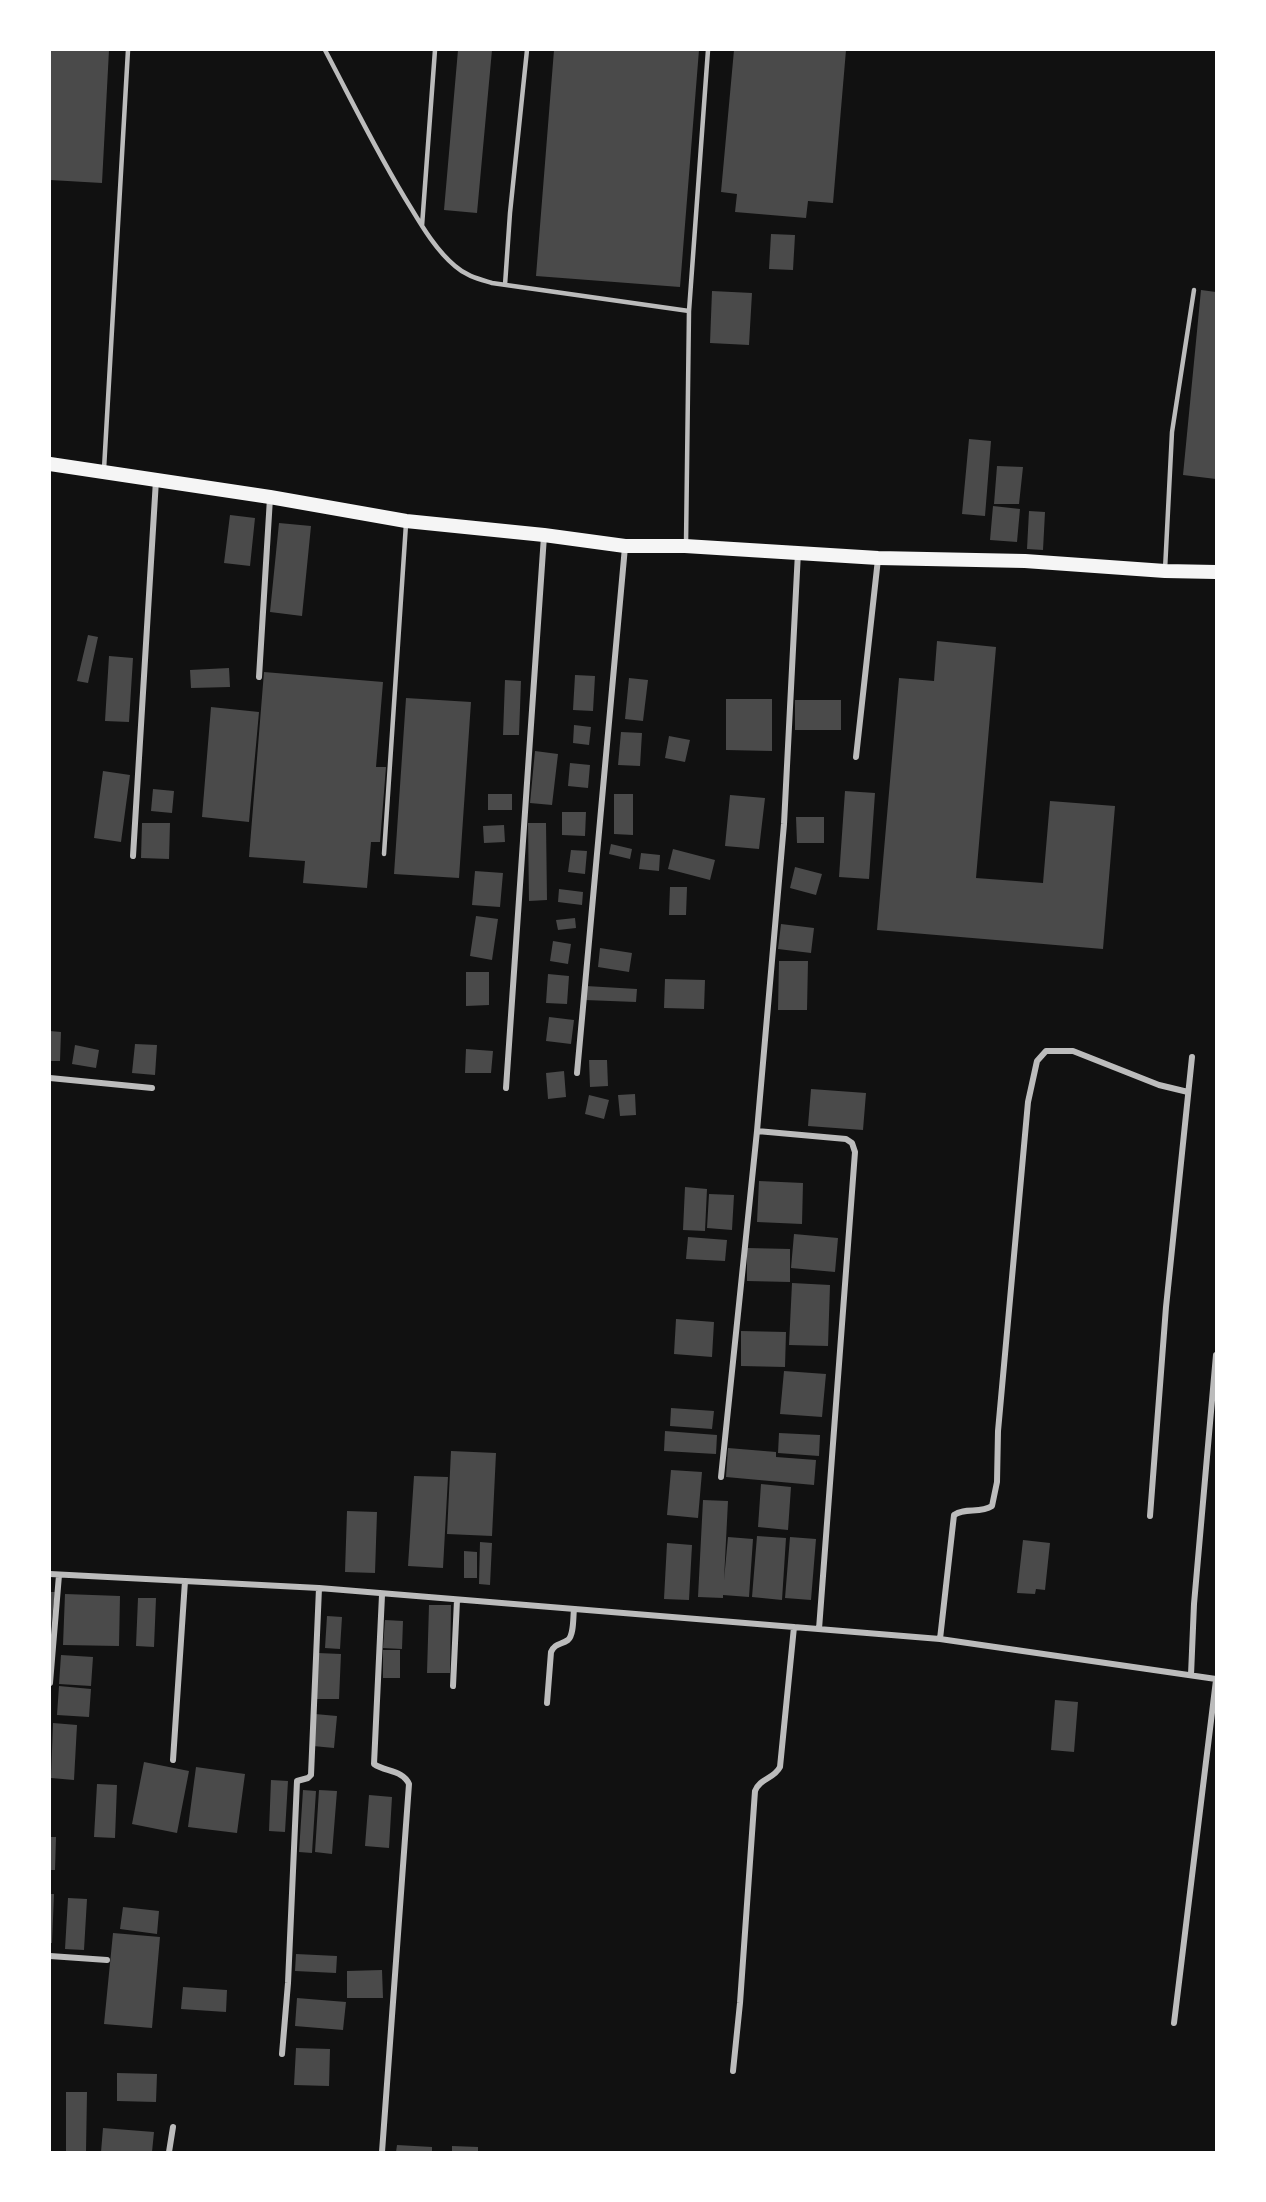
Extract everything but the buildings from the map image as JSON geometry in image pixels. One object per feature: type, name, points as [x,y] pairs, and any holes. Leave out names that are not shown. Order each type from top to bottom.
[{"type":"main road","points":[[50,464],[270,497],[406,521],[625,546],[685,546],[878,558],[1033,562],[1216,572]]},
{"type":"street","points":[[133,856],[156,479]]},
{"type":"street","points":[[259,677],[270,497]]},
{"type":"street","points":[[506,1088],[544,535]]},
{"type":"street","points":[[577,1073],[625,546]]},
{"type":"street","points":[[721,1477],[757,1131],[784,824],[798,552]]},
{"type":"street","points":[[856,757],[878,558]]},
{"type":"street","points":[[940,1639],[954,1515],[958,1512],[985,1511],[992,1506],[995,1495],[998,1431],[1028,1102],[1036,1061],[1046,1051],[1072,1051],[1159,1085],[1188,1092]]},
{"type":"street","points":[[1150,1516],[1166,1307],[1192,1057]]},
{"type":"street","points":[[50,1078],[152,1088]]},
{"type":"street","points":[[757,1131],[846,1139],[852,1143],[855,1152],[819,1629]]},
{"type":"street","points":[[1191,1675],[1194,1604],[1216,1355]]},
{"type":"street","points":[[50,1575],[319,1588],[382,1595],[940,1639],[1216,1679],[1174,2023]]},
{"type":"street","points":[[50,1683],[59,1575]]},
{"type":"street","points":[[173,1760],[186,1581]]},
{"type":"street","points":[[282,2054],[288,1983],[297,1781],[311,1775],[319,1588]]},
{"type":"street","points":[[382,1595],[374,1764],[402,1774],[406,1778],[409,1790],[382,2152]]},
{"type":"street","points":[[453,1686],[457,1600]]},
{"type":"street","points":[[547,1702],[551,1652],[554,1646],[567,1640],[570,1636],[574,1609]]},
{"type":"street","points":[[733,2070],[755,1791],[760,1782],[778,1772],[780,1767],[794,1627]]},
{"type":"street","points":[[50,1956],[106,1960]]},
{"type":"street","points":[[169,2152],[173,2127]]},
{"type":"lane","points":[[104,472],[128,50]]},
{"type":"lane","points":[[325,50],[393,179],[422,226],[456,267],[478,279],[505,285],[689,311]]},
{"type":"lane","points":[[422,226],[435,50]]},
{"type":"lane","points":[[505,285],[527,50]]},
{"type":"lane","points":[[685,546],[689,311],[708,50]]},
{"type":"lane","points":[[1165,571],[1172,432],[1194,290]]},
{"type":"lane","points":[[384,854],[406,521]]}]
